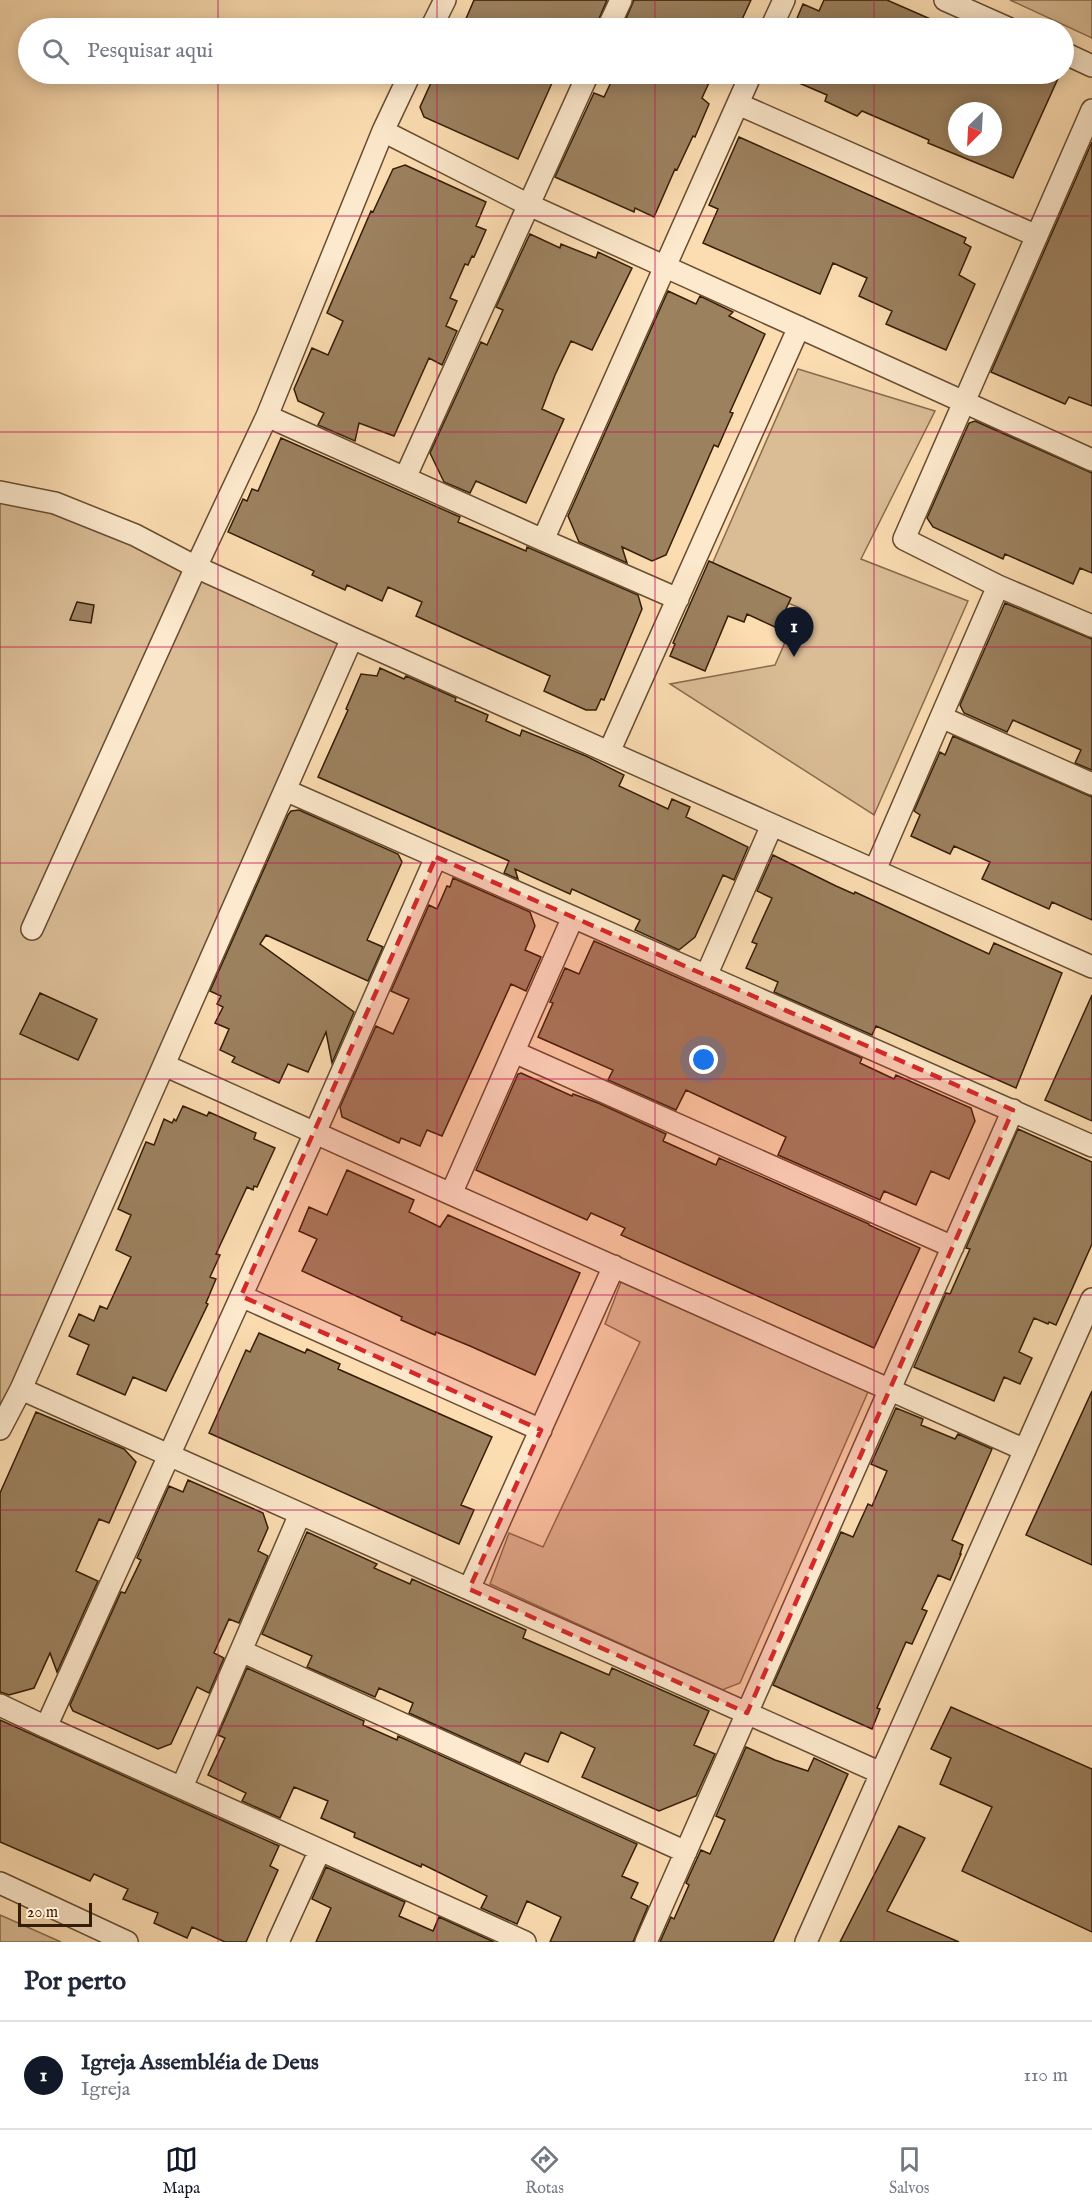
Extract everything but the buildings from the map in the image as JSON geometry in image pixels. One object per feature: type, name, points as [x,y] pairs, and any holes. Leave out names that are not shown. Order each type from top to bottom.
[{"type":"street","points":[[436,18],[445,0]]},
{"type":"street","points":[[613,18],[621,0]]},
{"type":"street","points":[[776,18],[784,0]]},
{"type":"street","points":[[945,0],[986,18]]},
{"type":"street","points":[[1074,58],[1092,66]]},
{"type":"street","points":[[32,929],[267,416],[383,132],[405,84]]},
{"type":"street","points":[[405,478],[583,84]]},
{"type":"street","points":[[543,540],[747,84]]},
{"type":"street","points":[[738,104],[1036,236]]},
{"type":"street","points":[[1092,110],[904,539],[998,586],[1092,626]]},
{"type":"street","points":[[383,132],[529,205],[1092,460]]},
{"type":"street","points":[[609,752],[799,327]]},
{"type":"street","points":[[267,416],[678,599]]},
{"type":"street","points":[[0,492],[55,503],[135,535],[196,567],[352,638],[1092,967]]},
{"type":"street","points":[[874,870],[998,586]]},
{"type":"street","points":[[0,1429],[21,1389],[352,638]]},
{"type":"street","points":[[941,717],[1092,784]]},
{"type":"street","points":[[285,790],[1092,1146]]},
{"type":"street","points":[[706,976],[772,825]]},
{"type":"street","points":[[46,1727],[315,1133],[436,857]]},
{"type":"street","points":[[451,1194],[573,917]]},
{"type":"street","points":[[514,1052],[953,1247]]},
{"type":"street","points":[[164,1065],[1025,1450]]},
{"type":"street","points":[[646,1942],[1013,1110]]},
{"type":"street","points":[[469,1589],[614,1266]]},
{"type":"street","points":[[241,1296],[541,1430]]},
{"type":"street","points":[[806,1942],[1092,1299]]},
{"type":"street","points":[[21,1389],[881,1773]]},
{"type":"street","points":[[182,1787],[300,1514]]},
{"type":"street","points":[[241,1651],[686,1852]]},
{"type":"street","points":[[0,1705],[525,1942]]},
{"type":"street","points":[[278,1942],[320,1850]]},
{"type":"street","points":[[0,1883],[127,1942]]},
{"type":"highlighted area","points":[[436,857],[1013,1110],[747,1713],[469,1589],[541,1430],[241,1296]]},
{"type":"shaded area","points":[[1010,0],[1092,0],[1092,38],[1074,30],[1074,18],[1049,18]]},
{"type":"shaded area","points":[[798,369],[935,411],[861,559],[968,601],[874,815],[670,684],[775,665],[800,608],[709,571]]},
{"type":"shaded area","points":[[0,497],[58,508],[352,638],[0,1429]]},
{"type":"shaded area","points":[[621,1282],[868,1392],[740,1683],[722,1690],[490,1584],[509,1533],[543,1547],[640,1342],[605,1324]]},
{"type":"shaded area","points":[[0,1915],[61,1942],[0,1942]]},
{"type":"place","name":"Igreja Assembléia de Deus","points":[[794,657]]}]
